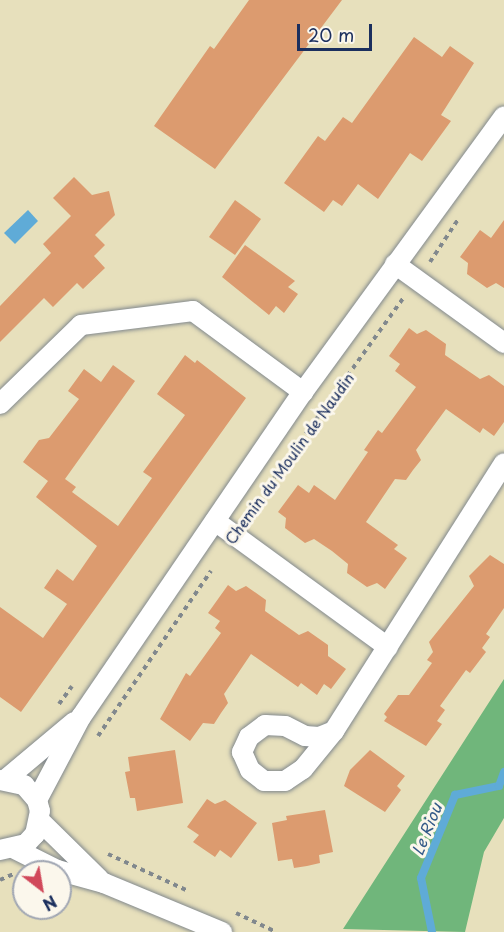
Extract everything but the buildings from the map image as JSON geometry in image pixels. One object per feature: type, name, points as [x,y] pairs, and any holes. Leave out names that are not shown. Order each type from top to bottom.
[{"type":"street","name":"Chemin du Moulin de Naudin","points":[[37,800],[81,717],[303,392],[504,116]]},
{"type":"street","points":[[395,264],[504,343]]},
{"type":"street","points":[[0,404],[81,325],[193,310],[303,392]]},
{"type":"street","points":[[334,731],[504,463]]},
{"type":"street","points":[[216,521],[388,647]]},
{"type":"street","name":"Chemin du Moulin de Naudin","points":[[2,780],[81,717]]},
{"type":"street","points":[[2,780],[24,785],[37,800],[40,821],[31,839],[6,852]]},
{"type":"street","points":[[40,821],[104,883]]},
{"type":"street","points":[[6,852],[104,883],[222,932]]},
{"type":"path","name":"Chemin du Moulin de Naudin","points":[[273,480],[457,225],[462,210]]},
{"type":"path","name":"Chemin du Moulin de Naudin","points":[[92,743],[192,603],[233,534]]},
{"type":"path","points":[[97,850],[195,895]]},
{"type":"path","points":[[226,909],[276,932]]},
{"type":"green space","points":[[504,679],[504,818],[484,852],[465,932],[343,929]]},
{"type":"water","points":[[28,210],[38,221],[15,244],[4,233]]},
{"type":"waterway","name":"Le Riou","points":[[432,932],[421,878],[455,795],[499,786],[504,772]]}]
